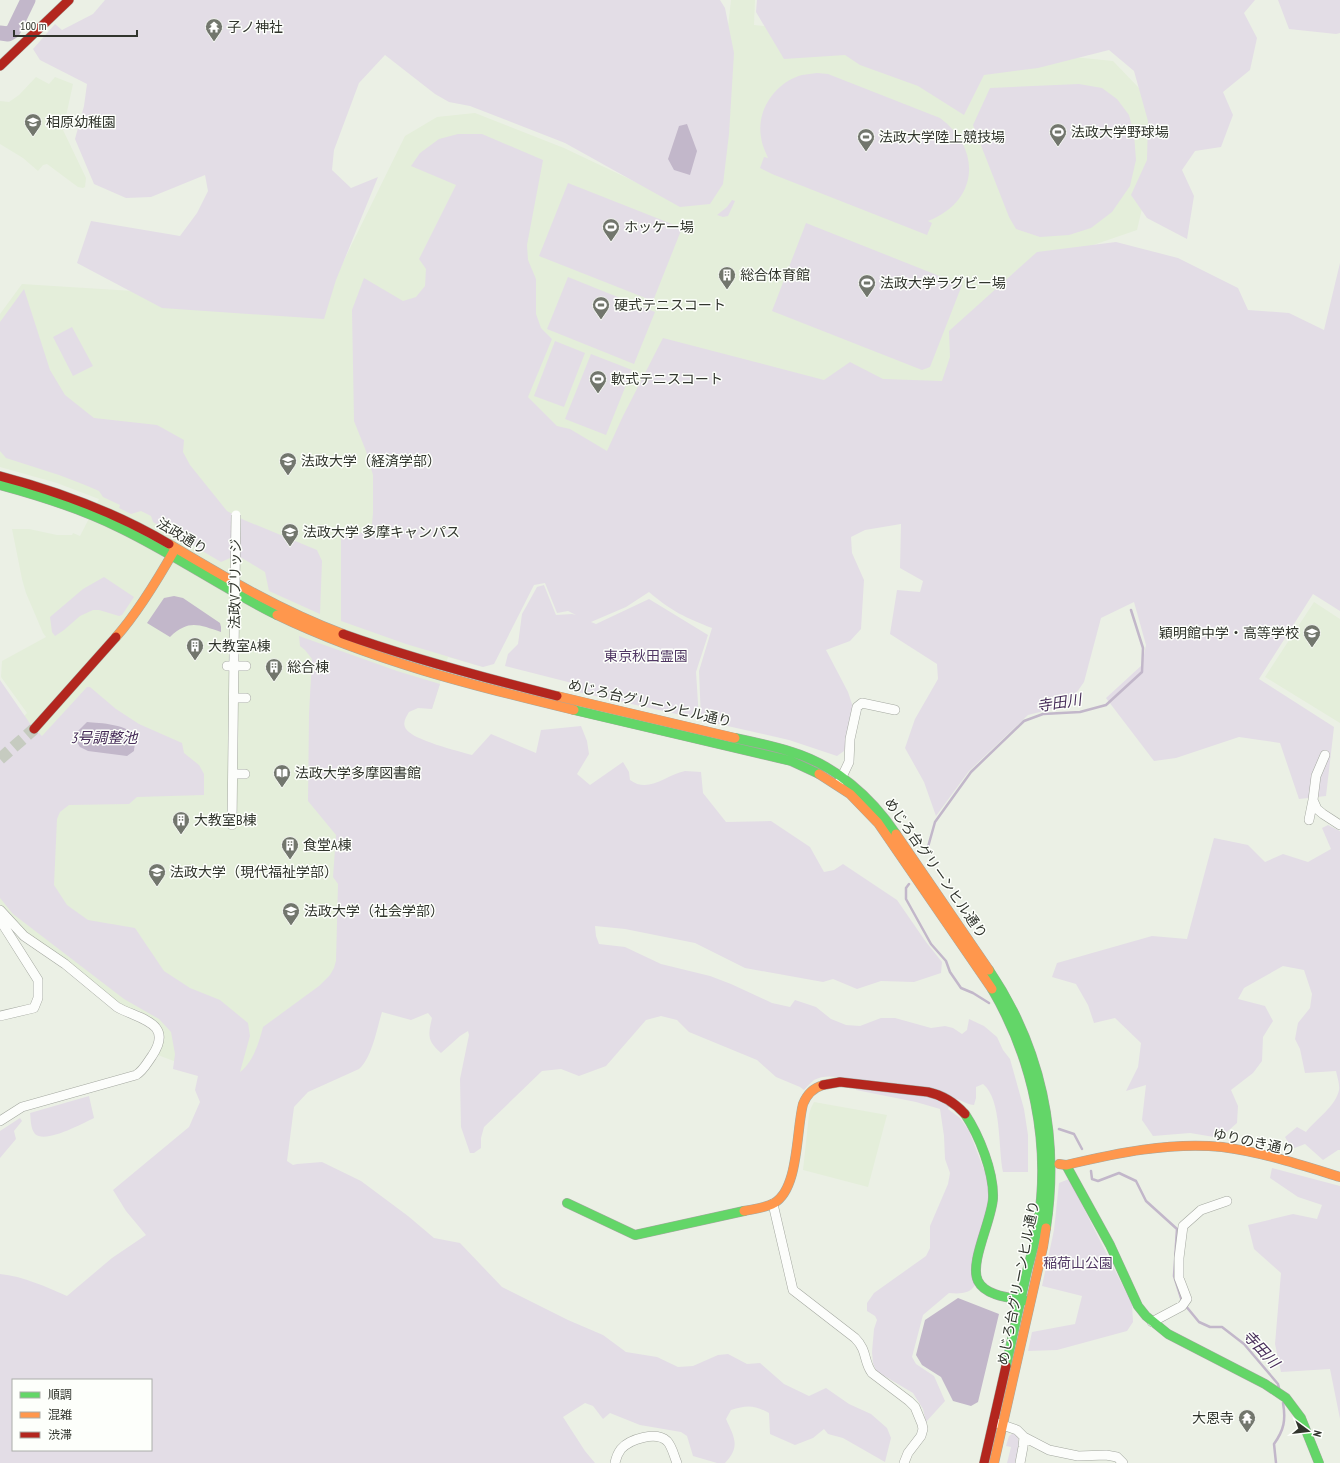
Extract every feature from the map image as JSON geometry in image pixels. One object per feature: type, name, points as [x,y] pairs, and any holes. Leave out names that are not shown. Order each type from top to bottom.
[{"type":"street","points":[[0,66],[69,0]]},
{"type":"street","name":"法政通り","points":[[0,476],[55,491],[85,502],[138,526],[173,552]]},
{"type":"street","name":"法政通り","points":[[0,485],[82,510],[173,552],[343,638]]},
{"type":"street","name":"法政Vブリッジ","points":[[232,825],[234,698],[230,666],[234,653],[236,512]]},
{"type":"street","points":[[34,729],[124,628],[173,552]]},
{"type":"street","name":"めじろ台グリーンヒル通り","points":[[343,638],[490,679],[793,752],[819,763],[840,780],[869,798],[887,820],[991,971],[1009,1003],[1025,1036],[1043,1093],[1049,1132],[1046,1164],[1050,1201],[1046,1232],[1026,1300],[998,1423],[984,1463]]},
{"type":"street","points":[[230,666],[246,666]]},
{"type":"street","points":[[234,698],[246,698]]},
{"type":"street","points":[[840,780],[849,762],[850,739],[857,707],[862,703],[895,710]]},
{"type":"street","points":[[1309,820],[1316,776],[1325,755]]},
{"type":"street","points":[[233,774],[245,774]]},
{"type":"street","points":[[1313,800],[1317,808],[1323,814],[1340,824]]},
{"type":"street","points":[[0,910],[4,921],[38,980],[38,998],[34,1008],[0,1016]]},
{"type":"street","points":[[0,1121],[22,1106],[136,1075],[142,1071],[160,1040],[158,1030],[153,1025],[136,1014],[116,1007],[65,964],[4,921]]},
{"type":"street","points":[[567,1203],[635,1235],[773,1204],[780,1200],[790,1186],[801,1108],[806,1096],[817,1086],[826,1082],[840,1082],[929,1092],[938,1095],[956,1105],[968,1120],[973,1129],[991,1177],[993,1198],[976,1264],[975,1273],[977,1280],[990,1292],[1026,1300]]},
{"type":"street","name":"ゆりのき通り","points":[[1046,1164],[1066,1165],[1147,1148],[1181,1145],[1209,1146],[1249,1152],[1340,1177]]},
{"type":"street","points":[[1066,1165],[1110,1245],[1138,1306],[1152,1322],[1168,1334],[1276,1390],[1286,1398],[1301,1418],[1319,1463]]},
{"type":"street","points":[[1152,1322],[1184,1303],[1179,1278],[1179,1258],[1183,1226],[1202,1210],[1227,1201]]},
{"type":"street","points":[[773,1204],[793,1290],[855,1338],[863,1348],[869,1370],[906,1398],[915,1408],[922,1424],[923,1432],[920,1439],[908,1453],[904,1463]]},
{"type":"street","points":[[998,1423],[1017,1430],[1024,1437],[1049,1450],[1078,1456],[1106,1455],[1117,1457],[1123,1463]]},
{"type":"street","name":"めじろ台グリーンヒル通り","points":[[994,1463],[998,1423]]},
{"type":"street","points":[[615,1463],[620,1450],[626,1445],[650,1436],[656,1436],[666,1440],[671,1446],[677,1463]]},
{"type":"street","points":[[1020,1463],[1024,1437]]},
{"type":"shaded area","name":"法政大学 多摩キャンパス","points":[[731,0],[755,0],[754,25],[1113,61],[1164,114],[1137,230],[1035,265],[933,428],[517,568],[483,667],[448,657],[432,709],[416,706],[404,711],[355,984],[254,1092],[158,1055],[164,1039],[158,1023],[138,1010],[126,1007],[116,1002],[26,934],[13,917],[0,905],[0,741],[27,713],[1,677],[2,661],[46,637],[26,593],[12,529],[29,529],[57,535],[72,535],[73,533],[80,536],[99,499],[57,483],[0,467],[0,314],[22,284],[323,303],[405,136],[437,117],[475,113],[564,148],[680,203],[728,27]]},
{"type":"shaded area","name":"相原幼稚園","points":[[36,77],[49,84],[55,77],[73,84],[63,130],[86,178],[85,187],[83,188],[78,187],[47,164],[43,165],[38,171],[23,158],[0,144],[0,101],[9,102],[19,95]]},
{"type":"shaded area","name":"穎明館中学・高等学校","points":[[1314,602],[1340,619],[1340,723],[1265,677]]},
{"type":"shaded area","points":[[814,1102],[887,1115],[868,1187],[803,1170],[809,1114]]},
{"type":"green space","points":[[105,0],[720,0],[725,8],[734,53],[729,134],[723,184],[710,204],[680,207],[565,143],[470,106],[449,102],[435,94],[385,55],[359,83],[334,150],[332,170],[351,188],[378,177],[336,280],[324,319],[162,308],[77,263],[91,221],[180,236],[197,213],[208,191],[205,175],[151,197],[126,198],[94,184],[75,139],[84,106],[87,84],[40,60],[33,49],[55,24],[62,30],[93,14]]},
{"type":"green space","points":[[757,0],[1255,0],[1244,13],[1257,38],[1250,70],[1223,92],[1233,115],[1221,147],[1195,151],[1182,170],[1194,196],[1187,239],[1147,218],[1131,195],[1147,160],[1148,121],[1134,71],[1109,50],[1038,68],[984,75],[964,115],[918,86],[860,65],[845,55],[784,59],[756,12]]},
{"type":"green space","points":[[1278,0],[1340,0],[1340,33],[1336,34],[1289,29]]},
{"type":"green space","name":"法政大学陸上競技場","points":[[817,73],[828,74],[940,118],[954,131],[963,144],[968,159],[969,174],[965,188],[957,201],[945,212],[928,221],[932,223],[927,235],[760,168],[764,157],[768,158],[762,143],[760,127],[765,107],[770,98],[784,84],[793,79],[802,75]]},
{"type":"green space","name":"法政大学野球場","points":[[1079,84],[1102,88],[1117,99],[1129,115],[1134,134],[1136,160],[1130,186],[1112,212],[1091,228],[1069,235],[1040,237],[1016,229],[1009,217],[973,125],[990,88]]},
{"type":"green space","name":"東京秋田霊園","points":[[458,134],[482,134],[543,160],[527,245],[528,260],[536,279],[536,314],[541,328],[552,339],[528,397],[557,426],[570,429],[607,451],[623,416],[663,338],[824,380],[850,362],[883,379],[942,381],[950,357],[949,331],[1037,252],[1116,242],[1178,258],[1238,288],[1248,310],[1289,313],[1324,330],[1340,263],[1340,611],[1313,594],[1259,679],[1334,727],[1326,796],[1299,799],[1280,743],[1239,737],[1176,758],[1154,761],[1106,698],[1142,665],[1146,645],[1134,602],[1101,618],[1084,682],[1068,705],[1028,715],[969,771],[936,816],[924,782],[905,748],[915,719],[938,679],[937,664],[890,634],[897,590],[920,592],[923,581],[900,568],[901,524],[865,530],[851,537],[852,553],[864,580],[861,629],[850,641],[826,650],[848,692],[854,710],[844,751],[837,756],[789,740],[701,720],[699,671],[712,628],[679,613],[664,604],[649,592],[626,607],[591,622],[596,624],[649,599],[708,635],[696,672],[699,719],[578,692],[572,683],[505,666],[508,654],[518,644],[522,614],[537,587],[544,585],[556,615],[576,615],[568,611],[557,613],[545,583],[534,585],[494,664],[483,667],[406,644],[341,621],[341,534],[369,532],[372,524],[373,513],[373,475],[366,451],[354,421],[352,310],[364,278],[403,301],[416,297],[425,286],[426,269],[419,259],[456,185],[411,166],[420,153],[439,139]]},
{"type":"green space","name":"ホッケー場","points":[[568,183],[682,228],[653,301],[539,256]]},
{"type":"green space","points":[[732,200],[735,201],[728,216],[723,217],[717,215],[727,207]]},
{"type":"green space","name":"法政大学ラグビー場","points":[[806,223],[962,285],[930,367],[922,370],[772,311]]},
{"type":"green space","name":"硬式テニスコート","points":[[568,277],[655,312],[634,364],[547,329]]},
{"type":"green space","points":[[24,289],[50,370],[65,395],[94,418],[157,425],[184,440],[183,452],[190,465],[227,511],[244,520],[317,550],[322,561],[320,614],[269,591],[265,572],[237,555],[221,562],[153,522],[151,516],[141,511],[131,514],[119,508],[120,505],[103,497],[99,491],[59,475],[6,458],[0,451],[0,322]]},
{"type":"green space","points":[[72,327],[93,366],[73,376],[53,337]]},
{"type":"green space","name":"軟式テニスコート","points":[[555,341],[585,353],[564,407],[534,396]]},
{"type":"green space","name":"軟式テニスコート","points":[[591,354],[632,370],[606,435],[565,419]]},
{"type":"green space","points":[[104,577],[134,597],[122,615],[119,616],[99,610],[93,610],[80,616],[55,636],[52,632],[50,617],[83,589]]},
{"type":"green space","points":[[299,636],[397,671],[440,684],[432,709],[418,708],[409,712],[404,725],[410,733],[417,737],[447,748],[472,755],[491,734],[536,753],[541,730],[581,726],[587,741],[589,754],[577,774],[590,785],[623,762],[629,772],[630,780],[637,784],[644,785],[657,782],[685,771],[701,772],[703,793],[726,822],[771,821],[810,847],[824,872],[834,870],[843,864],[897,900],[926,942],[942,962],[941,973],[914,982],[881,981],[857,989],[833,979],[823,982],[745,968],[695,943],[625,929],[595,926],[599,944],[625,947],[661,964],[710,976],[731,984],[772,1003],[790,1007],[795,1000],[816,1007],[831,1019],[846,1025],[860,1026],[881,1018],[895,1018],[931,1028],[945,1026],[953,1028],[962,1034],[967,1030],[969,1019],[984,1026],[997,1037],[1003,1050],[1010,1059],[1024,1109],[1028,1135],[1028,1172],[1003,1172],[996,1112],[989,1091],[983,1084],[976,1087],[976,1098],[974,1105],[958,1099],[952,1099],[948,1109],[960,1118],[969,1131],[990,1185],[975,1285],[967,1292],[949,1293],[923,1315],[912,1357],[916,1364],[934,1376],[945,1401],[926,1422],[923,1409],[913,1393],[876,1371],[873,1363],[872,1352],[874,1329],[877,1320],[875,1316],[867,1311],[867,1303],[874,1293],[926,1256],[930,1248],[930,1226],[948,1184],[950,1173],[945,1159],[944,1136],[940,1109],[916,1102],[856,1090],[857,1080],[841,1077],[829,1076],[819,1078],[814,1080],[804,1090],[776,1077],[757,1060],[689,1032],[677,1020],[661,1016],[646,1020],[606,1066],[579,1076],[561,1069],[542,1071],[484,1127],[481,1138],[481,1148],[474,1153],[470,1153],[461,1127],[460,1079],[469,1035],[468,1031],[441,1053],[436,1049],[431,1041],[429,1033],[432,1018],[428,1013],[411,1020],[382,1012],[371,1050],[364,1064],[359,1069],[308,1092],[294,1107],[287,1161],[293,1165],[322,1162],[361,1181],[408,1216],[434,1238],[460,1243],[502,1287],[568,1320],[603,1335],[626,1352],[657,1357],[678,1367],[693,1366],[718,1355],[728,1354],[747,1364],[760,1363],[784,1384],[809,1396],[826,1388],[849,1404],[871,1414],[887,1428],[891,1438],[885,1462],[843,1438],[828,1434],[824,1429],[813,1438],[795,1445],[770,1434],[769,1413],[755,1407],[742,1407],[731,1410],[726,1419],[733,1436],[733,1451],[725,1463],[717,1463],[693,1456],[687,1436],[681,1432],[640,1425],[610,1413],[603,1419],[593,1406],[585,1403],[563,1417],[585,1451],[595,1463],[0,1463],[0,1274],[26,1279],[67,1296],[112,1258],[146,1235],[126,1211],[113,1190],[189,1127],[200,1102],[195,1090],[198,1076],[173,1069],[175,1054],[171,1032],[159,1019],[124,999],[13,914],[0,898],[0,680],[31,725],[42,736],[87,687],[90,687],[116,709],[139,724],[182,743],[184,753],[199,765],[204,774],[204,795],[137,797],[129,804],[69,805],[60,812],[57,819],[54,885],[67,905],[88,920],[135,928],[164,971],[190,988],[220,1000],[248,1023],[250,1036],[240,1072],[252,1058],[263,1027],[319,986],[330,975],[336,961],[338,884],[333,877],[336,835],[308,801],[309,714],[312,659],[300,646]]},
{"type":"green space","points":[[1328,825],[1340,831],[1340,1150],[1323,1160],[1305,1144],[1292,1149],[1285,1137],[1297,1127],[1306,1132],[1330,1107],[1337,1096],[1339,1083],[1336,1071],[1305,1073],[1300,1049],[1295,1039],[1298,1023],[1310,1008],[1312,994],[1304,970],[1283,966],[1244,988],[1238,999],[1265,1006],[1273,1021],[1263,1037],[1262,1061],[1253,1073],[1231,1090],[1238,1106],[1237,1123],[1220,1138],[1190,1133],[1153,1136],[1142,1120],[1146,1085],[1126,1091],[1138,1067],[1141,1043],[1115,1018],[1094,1023],[1088,1005],[1076,984],[1052,977],[1057,963],[1152,936],[1187,939],[1214,838],[1248,845],[1265,862],[1283,854],[1308,862],[1331,849],[1322,828]]},
{"type":"green space","points":[[89,1096],[94,1118],[56,1135],[40,1136],[33,1132],[30,1113]]},
{"type":"green space","points":[[20,1118],[22,1121],[14,1131],[16,1139],[0,1158],[0,1131]]},
{"type":"green space","points":[[1272,1168],[1340,1186],[1340,1419],[1330,1369],[1281,1372],[1275,1344],[1281,1273],[1254,1249],[1248,1225],[1293,1214],[1317,1219],[1322,1205],[1298,1197],[1270,1178]]},
{"type":"green space","name":"稲荷山公園","points":[[1069,1179],[1132,1304],[1133,1322],[1127,1331],[1057,1350],[1028,1351],[1032,1332],[1075,1324],[1082,1296],[1042,1286],[1054,1230],[1059,1183]]},
{"type":"green space","points":[[1015,1432],[1019,1447],[1015,1463],[1007,1463],[1011,1447],[1006,1446],[1009,1436]]},
{"type":"water","points":[[687,124],[697,151],[690,175],[674,170],[668,159],[679,126]]},
{"type":"water","points":[[174,596],[183,598],[220,623],[221,632],[194,625],[177,631],[170,637],[147,623],[164,598]]},
{"type":"water","name":"3号調整池","points":[[87,722],[114,725],[128,730],[135,738],[134,751],[127,756],[88,751],[80,747],[75,739],[77,732]]},
{"type":"water","points":[[958,1298],[999,1314],[978,1402],[971,1406],[953,1401],[941,1377],[922,1365],[916,1355],[925,1320]]},
{"type":"waterway","points":[[0,33],[8,34],[13,31],[28,0]]},
{"type":"waterway","name":"寺田川","points":[[926,854],[935,822],[971,772],[1024,721],[1043,714],[1080,712],[1106,705],[1142,672],[1143,648],[1131,610]]},
{"type":"waterway","name":"寺田川","points":[[909,884],[906,888],[906,899],[931,944],[946,961],[950,972],[961,988],[973,993],[989,1003]]},
{"type":"waterway","name":"寺田川","points":[[1059,1129],[1074,1134],[1082,1149]]},
{"type":"waterway","name":"寺田川","points":[[1091,1171],[1092,1179],[1098,1181],[1119,1173],[1136,1181],[1146,1201],[1177,1229],[1174,1276],[1182,1301]]},
{"type":"waterway","name":"寺田川","points":[[1185,1305],[1199,1322],[1210,1327],[1222,1327],[1244,1344],[1278,1384],[1279,1388]]},
{"type":"waterway","name":"寺田川","points":[[1276,1463],[1274,1444],[1283,1425],[1283,1403]]},
{"type":"tunnel","points":[[0,759],[34,729]]},
{"type":"traffic: fast","points":[[0,485],[61,504],[106,521],[140,538],[277,615]]},
{"type":"traffic: fast","points":[[574,710],[791,761],[819,774]]},
{"type":"traffic: fast","points":[[735,738],[792,752],[823,765],[851,784],[863,795],[875,807],[896,834]]},
{"type":"traffic: fast","points":[[989,970],[1007,999],[1022,1030],[1034,1061],[1042,1093],[1048,1126],[1050,1160],[1050,1194],[1046,1228]]},
{"type":"traffic: fast","points":[[992,989],[1006,1016],[1028,1073],[1040,1132],[1042,1163],[1041,1193],[1035,1241],[1006,1366]]},
{"type":"traffic: fast","points":[[965,1114],[985,1154],[993,1188],[992,1207],[976,1264],[978,1281],[993,1294],[1028,1301]]},
{"type":"traffic: fast","points":[[1066,1165],[1110,1245],[1138,1306],[1146,1316],[1168,1334],[1265,1384],[1286,1398],[1301,1418],[1319,1463]]},
{"type":"traffic: fast","points":[[567,1203],[635,1235],[744,1211]]},
{"type":"traffic: slow","points":[[169,544],[276,604],[343,634]]},
{"type":"traffic: slow","points":[[116,637],[140,606],[175,549]]},
{"type":"traffic: slow","points":[[277,615],[312,631],[385,659],[498,691],[574,710]]},
{"type":"traffic: slow","points":[[557,696],[735,738]]},
{"type":"traffic: slow","points":[[819,774],[850,794],[878,823],[992,989]]},
{"type":"traffic: slow","points":[[896,834],[989,970]]},
{"type":"traffic: slow","points":[[744,1211],[771,1205],[782,1196],[792,1173],[803,1104],[806,1097],[811,1092],[823,1085]]},
{"type":"traffic: slow","points":[[1059,1164],[1066,1165],[1104,1156],[1163,1147],[1202,1146],[1222,1147],[1252,1152],[1340,1177]]},
{"type":"traffic: slow","points":[[994,1463],[1046,1228]]},
{"type":"traffic: jam","points":[[0,66],[69,0]]},
{"type":"traffic: jam","points":[[0,476],[45,489],[87,504],[128,522],[169,544]]},
{"type":"traffic: jam","points":[[343,634],[449,668],[557,696]]},
{"type":"traffic: jam","points":[[34,729],[116,637]]},
{"type":"traffic: jam","points":[[823,1085],[840,1082],[928,1092],[948,1100],[965,1114]]},
{"type":"traffic: jam","points":[[984,1463],[1006,1366]]},
{"type":"place","name":"子ノ神社","points":[[214,42]]},
{"type":"place","name":"相原幼稚園","points":[[33,137]]},
{"type":"place","name":"法政大学野球場","points":[[1058,147]]},
{"type":"place","name":"法政大学陸上競技場","points":[[866,152]]},
{"type":"place","name":"ホッケー場","points":[[611,242]]},
{"type":"place","name":"総合体育館","points":[[727,290]]},
{"type":"place","name":"法政大学ラグビー場","points":[[867,298]]},
{"type":"place","name":"硬式テニスコート","points":[[601,320]]},
{"type":"place","name":"軟式テニスコート","points":[[598,394]]},
{"type":"place","name":"法政大学（経済学部）","points":[[288,476]]},
{"type":"place","name":"法政大学 多摩キャンパス","points":[[290,547]]},
{"type":"place","name":"穎明館中学・高等学校","points":[[1312,648]]},
{"type":"place","name":"大教室A棟","points":[[195,661]]},
{"type":"place","name":"総合棟","points":[[274,682]]},
{"type":"place","name":"法政大学多摩図書館","points":[[282,788]]},
{"type":"place","name":"大教室B棟","points":[[181,835]]},
{"type":"place","name":"食堂A棟","points":[[290,860]]},
{"type":"place","name":"法政大学（現代福祉学部）","points":[[157,887]]},
{"type":"place","name":"法政大学（社会学部）","points":[[291,926]]},
{"type":"place","name":"大恩寺","points":[[1247,1433]]}]
